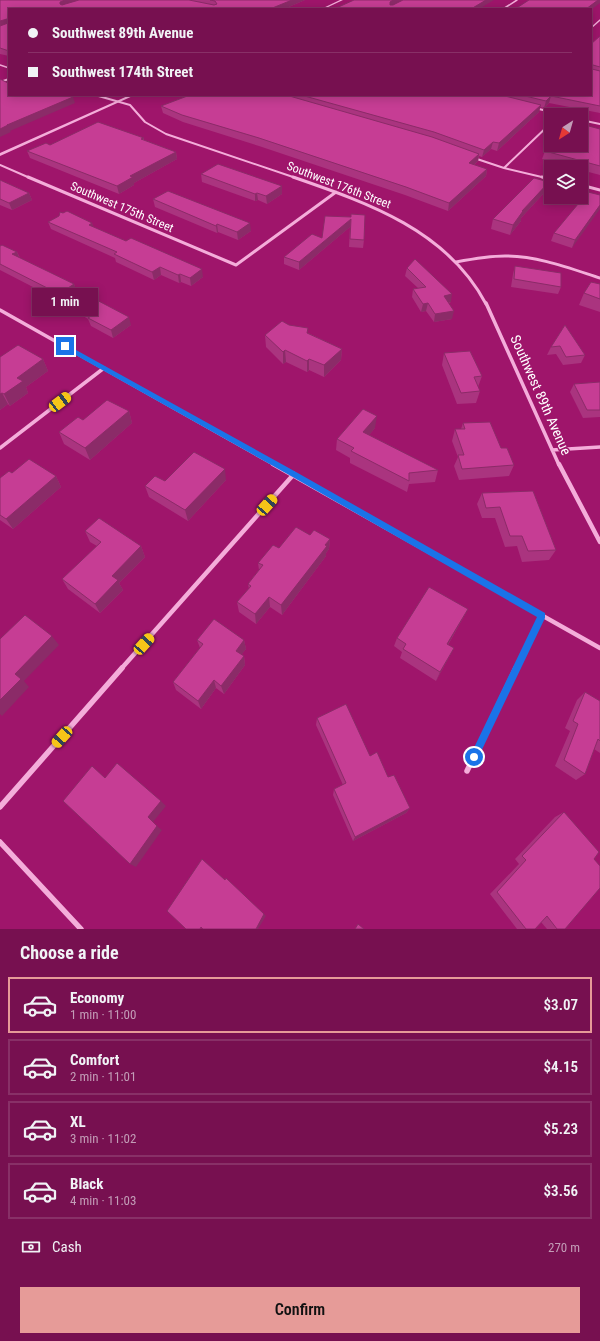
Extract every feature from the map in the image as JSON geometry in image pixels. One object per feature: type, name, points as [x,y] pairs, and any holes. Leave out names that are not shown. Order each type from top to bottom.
[{"type":"street","points":[[336,0],[341,0]]},
{"type":"street","points":[[324,8],[341,0]]},
{"type":"street","points":[[505,8],[517,0]]},
{"type":"street","points":[[592,27],[600,20]]},
{"type":"street","name":"Southwest 176th Street","points":[[98,96],[130,105],[145,122],[166,134],[336,192],[372,206],[400,219],[430,240],[456,262]]},
{"type":"street","points":[[0,155],[131,96]]},
{"type":"street","points":[[532,107],[544,110]]},
{"type":"street","points":[[588,121],[600,124]]},
{"type":"street","points":[[504,168],[544,130]]},
{"type":"street","points":[[470,156],[504,168],[544,177]]},
{"type":"street","name":"Southwest 175th Street","points":[[0,165],[236,265],[336,192]]},
{"type":"street","points":[[588,187],[600,190]]},
{"type":"street","points":[[456,262],[491,256],[521,257],[558,264],[600,278]]},
{"type":"street","name":"Southwest 89th Avenue","points":[[456,262],[471,279],[486,305],[552,450],[587,520],[600,542]]},
{"type":"street","points":[[0,310],[294,474],[600,648]]},
{"type":"street","points":[[0,448],[104,368]]},
{"type":"street","points":[[552,450],[600,447]]},
{"type":"street","points":[[0,807],[294,474]]},
{"type":"street","points":[[467,771],[542,615]]},
{"type":"street","points":[[0,842],[81,929]]},
{"type":"building","points":[[0,0],[65,0],[60,2],[62,5],[79,0],[189,0],[214,5],[217,4],[215,1],[210,0],[292,0],[272,8],[8,8],[8,20],[0,21]]},
{"type":"building","points":[[354,0],[393,0],[390,2],[390,5],[393,5],[403,0],[486,0],[473,8],[336,8]]},
{"type":"building","points":[[529,0],[598,0],[587,8],[517,8]]},
{"type":"building","points":[[8,23],[8,51],[0,48],[0,26]]},
{"type":"building","points":[[600,36],[600,67],[592,66],[592,43]]},
{"type":"building","points":[[592,69],[600,71],[600,106],[551,96],[592,96]]},
{"type":"building","points":[[0,79],[8,83],[8,96],[73,97],[7,125],[0,129]]},
{"type":"building","points":[[187,96],[289,96],[432,137],[479,154],[469,163],[487,169],[449,203],[406,187],[259,138],[182,115],[161,106]]},
{"type":"building","points":[[305,96],[505,96],[541,105],[499,143],[493,142],[484,150],[434,132]]},
{"type":"building","points":[[525,96],[551,96],[546,101]]},
{"type":"building","points":[[98,122],[144,138],[141,139],[176,152],[130,176],[133,177],[117,186],[27,151],[46,143],[50,145]]},
{"type":"building","points":[[588,126],[600,129],[600,166],[588,163],[588,160],[578,160],[549,152],[588,152]]},
{"type":"building","points":[[218,164],[282,186],[266,196],[257,193],[255,194],[201,174]]},
{"type":"building","points":[[534,178],[544,181],[544,187],[522,211],[513,225],[493,219]]},
{"type":"building","points":[[0,180],[29,193],[9,203],[0,199]]},
{"type":"building","points":[[168,191],[250,223],[237,232],[217,224],[216,226],[153,199]]},
{"type":"building","points":[[588,192],[600,195],[600,205],[575,240],[554,233],[578,204],[588,204]]},
{"type":"building","points":[[67,211],[92,223],[89,225],[126,241],[131,238],[202,269],[190,278],[180,274],[178,275],[160,267],[152,272],[114,254],[117,252],[48,222],[59,216],[60,212],[63,213]]},
{"type":"building","points":[[351,214],[365,215],[364,240],[350,239],[351,219],[299,262],[284,257],[312,234],[322,238],[325,216],[351,217]]},
{"type":"building","points":[[2,245],[17,252],[12,254],[74,284],[59,294],[0,264],[0,246]]},
{"type":"building","points":[[415,259],[452,294],[444,296],[454,311],[435,314],[428,303],[423,304],[413,289],[426,287],[407,268]]},
{"type":"building","points":[[515,266],[561,273],[561,287],[514,279]]},
{"type":"building","points":[[591,282],[600,284],[600,299],[584,293]]},
{"type":"building","points":[[91,297],[129,317],[111,330],[88,318],[93,315],[77,306]]},
{"type":"building","points":[[282,321],[289,325],[308,328],[307,333],[342,349],[324,365],[309,359],[307,361],[285,350],[283,352],[265,335]]},
{"type":"building","points":[[565,325],[585,355],[566,357],[560,346],[551,347]]},
{"type":"building","points":[[18,345],[43,359],[17,378],[23,381],[4,394],[0,394],[0,357]]},
{"type":"building","points":[[470,351],[482,376],[474,377],[480,391],[461,393],[444,353]]},
{"type":"building","points":[[600,382],[600,410],[587,410],[574,384]]},
{"type":"building","points":[[107,400],[129,411],[85,448],[59,432],[78,417],[83,420]]},
{"type":"building","points":[[363,409],[377,416],[363,432],[438,470],[409,473],[409,481],[351,451],[354,448],[337,439]]},
{"type":"building","points":[[490,422],[501,448],[507,448],[514,465],[462,469],[458,455],[464,455],[455,429],[465,429],[463,423]]},
{"type":"building","points":[[194,452],[225,469],[185,510],[145,486],[155,476],[165,481]]},
{"type":"building","points":[[29,459],[56,476],[6,519],[0,515],[0,478],[9,471],[12,473]]},
{"type":"building","points":[[533,491],[556,550],[528,551],[522,536],[510,536],[500,507],[486,508],[482,493]]},
{"type":"building","points":[[99,518],[141,546],[112,576],[118,580],[95,604],[62,579],[101,542],[85,531]]},
{"type":"building","points":[[296,527],[310,535],[314,530],[330,539],[325,545],[327,546],[281,605],[269,597],[255,614],[237,602],[251,586],[248,584],[263,565],[258,563],[273,545],[279,548]]},
{"type":"building","points":[[429,587],[468,609],[447,644],[454,648],[440,672],[403,649],[406,644],[397,638]]},
{"type":"building","points":[[25,615],[52,636],[15,674],[21,679],[0,700],[0,639]]},
{"type":"building","points":[[214,619],[244,640],[236,651],[244,656],[221,686],[214,680],[198,701],[173,682],[203,644],[197,640]]},
{"type":"building","points":[[585,692],[600,701],[600,741],[598,739],[585,774],[564,760],[578,724],[573,721]]},
{"type":"building","points":[[346,704],[370,756],[377,752],[388,777],[394,775],[410,808],[355,837],[334,789],[346,783],[317,718]]},
{"type":"building","points":[[117,763],[161,801],[148,817],[157,826],[130,864],[63,801],[92,766],[105,778]]},
{"type":"building","points":[[564,812],[599,852],[594,859],[600,866],[600,888],[565,929],[557,929],[547,916],[535,929],[526,929],[497,892],[526,860],[522,856]]},
{"type":"building","points":[[202,859],[225,880],[226,878],[264,914],[256,929],[203,929],[201,927],[200,929],[186,929],[167,911]]},
{"type":"building","points":[[358,924],[364,929],[355,929]]},
{"type":"route","points":[[65,346],[542,615],[474,757]]}]
